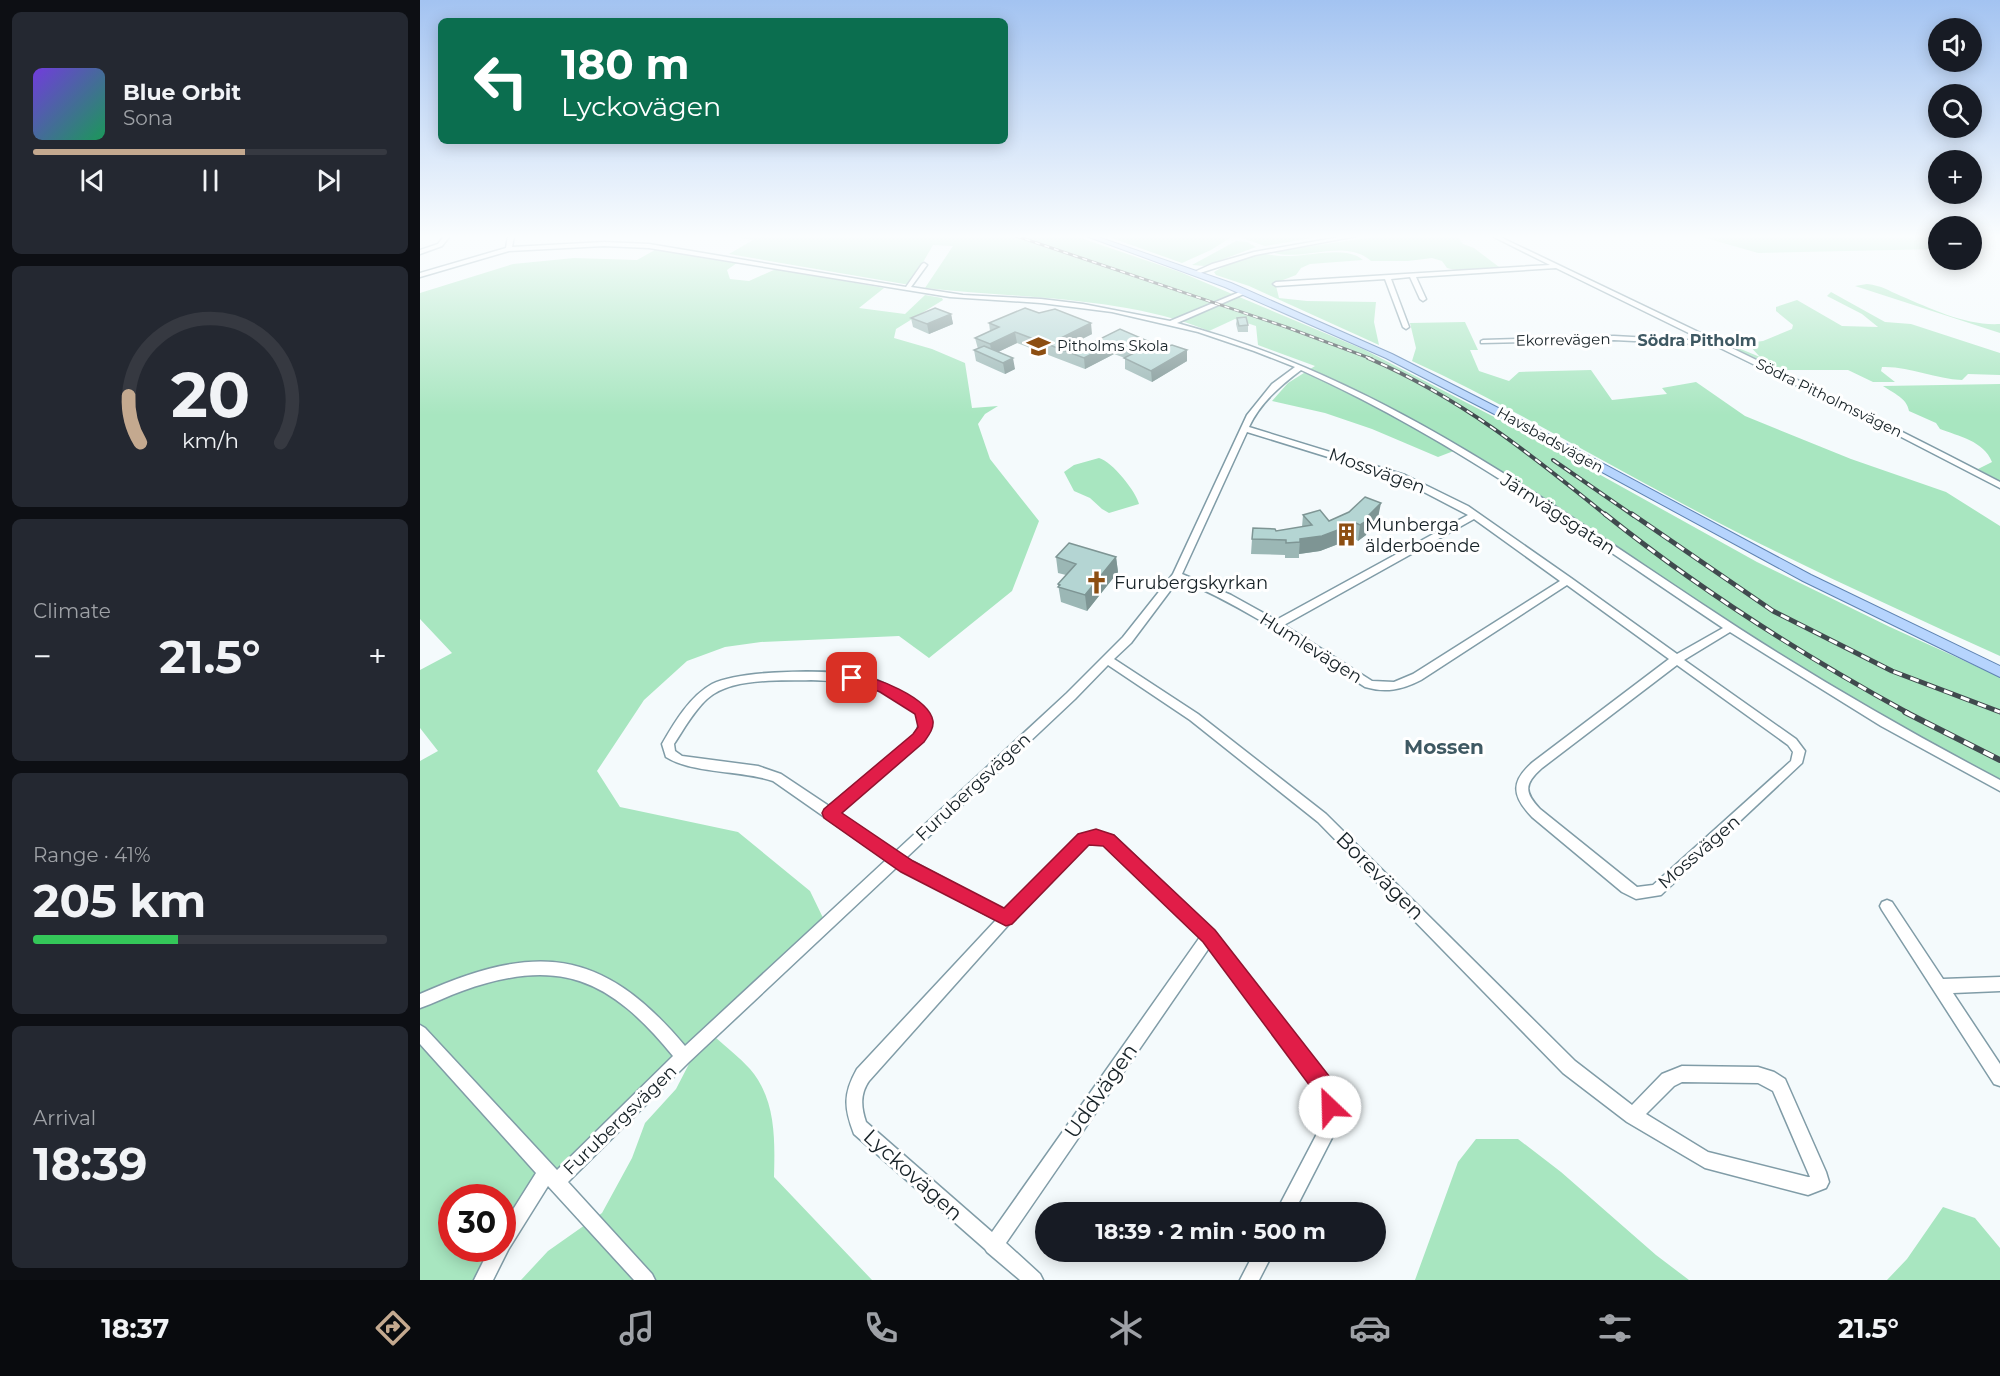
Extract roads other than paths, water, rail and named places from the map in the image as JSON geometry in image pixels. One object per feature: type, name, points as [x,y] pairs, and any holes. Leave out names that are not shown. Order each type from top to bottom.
[{"type":"main road","name":"Havsbadsvägen","points":[[1253,296],[1448,384],[1807,578],[2000,672]]},
{"type":"street","name":"Järnvägsgatan","points":[[957,296],[1054,302],[1168,324],[1239,344],[1300,367],[1374,400],[1435,434],[1730,628],[1870,715],[2000,786]]},
{"type":"street","points":[[1168,324],[1235,296]]},
{"type":"street","points":[[1394,296],[1406,327]]},
{"type":"street","name":"Södra Pitholmsvägen","points":[[1620,296],[2000,485]]},
{"type":"street","name":"Ekorrevägen","points":[[1483,342],[1614,338],[1716,342]]},
{"type":"street","name":"Furubergsvägen","points":[[516,1225],[550,1178],[684,1057],[1108,660],[1141,623],[1177,575],[1251,415],[1275,386],[1300,367]]},
{"type":"street","name":"Mossvägen","points":[[1244,428],[1402,477],[1433,491],[1474,515],[1678,658],[1785,736],[1799,751],[1796,763],[1656,891],[1636,893],[1536,813],[1525,801],[1522,791],[1523,782],[1527,775],[1678,658],[1730,628]]},
{"type":"street","points":[[1275,625],[1474,515]]},
{"type":"street","name":"Humlevägen","points":[[1177,575],[1209,587],[1369,684],[1380,687],[1393,687],[1417,677],[1568,580]]},
{"type":"street","name":"Borevägen","points":[[1108,660],[1194,717],[1322,818],[1569,1066],[1633,1116],[1705,1160],[1808,1186],[1820,1182],[1818,1172],[1779,1085],[1768,1078],[1758,1075],[1682,1074],[1668,1080],[1633,1116]]},
{"type":"street","points":[[830,813],[919,738],[925,728],[925,719],[920,711],[885,688],[865,680],[838,676],[731,681],[705,693],[669,744],[670,754],[680,760],[758,771],[777,777],[895,859],[1006,918]]},
{"type":"street","name":"Lyckovägen","points":[[1034,1280],[860,1128],[852,1112],[857,1084],[863,1075],[1006,918],[1084,839],[1096,836],[1108,840],[1209,936],[1325,1089],[1330,1107],[1328,1130],[1290,1202]]},
{"type":"street","points":[[1887,906],[1942,986],[2000,1078]]},
{"type":"street","name":"Uddvägen","points":[[993,1246],[1209,936]]},
{"type":"street","points":[[420,1001],[460,982],[522,968],[572,971],[603,982],[633,1003],[684,1057]]},
{"type":"street","points":[[1942,986],[2000,984]]},
{"type":"street","points":[[420,1033],[550,1178],[646,1280]]},
{"type":"street","points":[[483,1280],[493,1262]]},
{"type":"street","points":[[1249,1280],[1259,1262]]},
{"type":"railway","points":[[1193,296],[1372,359]]},
{"type":"railway","points":[[1368,358],[1434,391],[1493,428],[1607,516]]},
{"type":"railway","points":[[1553,460],[1634,516]]},
{"type":"railway","points":[[1605,514],[1678,569],[1752,620],[1829,668],[1908,713]]},
{"type":"railway","points":[[1632,514],[1773,611],[1892,671],[2000,712]]},
{"type":"railway","points":[[1905,712],[2000,760]]},
{"type":"place","name":"Pitholms Skola","points":[[1039,346]]},
{"type":"place","name":"Munberga älderboende","points":[[1347,535]]},
{"type":"place","name":"Furubergskyrkan","points":[[1096,583]]},
{"type":"district","name":"Södra Pitholm","points":[[1697,340]]},
{"type":"district","name":"Mossen","points":[[1444,747]]}]
